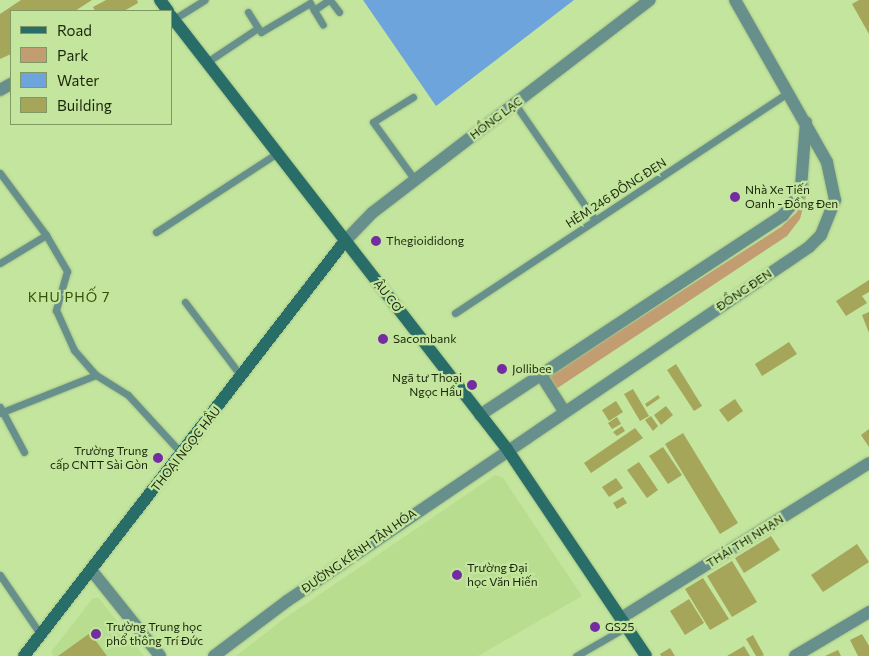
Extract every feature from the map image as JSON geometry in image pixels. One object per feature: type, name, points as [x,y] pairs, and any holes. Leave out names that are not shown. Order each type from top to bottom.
[{"type":"main road","name":"ÂU CƠ","points":[[172,17],[507,450],[646,656]]},
{"type":"main road","name":"THOẠI NGỌC HẦU","points":[[24,656],[92,571],[345,241]]},
{"type":"street","name":"HỒNG LẠC","points":[[345,241],[366,218],[650,0]]},
{"type":"street","name":"ĐỒNG ĐEN","points":[[507,450],[809,247],[821,235],[833,209],[835,190],[827,162],[789,91],[734,0]]},
{"type":"street","points":[[480,415],[787,211],[802,187],[806,122]]},
{"type":"street","points":[[541,375],[564,411]]},
{"type":"street","name":"ĐƯỜNG KÊNH TÂN HÓA","points":[[214,656],[287,601],[507,450]]},
{"type":"street","name":"THÁI THỊ NHẠN","points":[[624,622],[869,463]]},
{"type":"street","points":[[92,571],[160,656]]},
{"type":"street","points":[[795,656],[869,612]]},
{"type":"lane","points":[[170,10],[205,0]]},
{"type":"lane","points":[[314,10],[330,0],[339,12]]},
{"type":"lane","points":[[248,12],[261,32],[310,3],[323,25]]},
{"type":"lane","points":[[207,62],[258,28]]},
{"type":"lane","name":"HẺM 246 ĐỒNG ĐEN","points":[[455,313],[789,91]]},
{"type":"lane","points":[[413,97],[373,122],[415,180]]},
{"type":"lane","points":[[515,104],[595,220]]},
{"type":"lane","points":[[156,232],[277,153]]},
{"type":"lane","points":[[1,176],[46,235],[68,275],[56,305],[58,320],[74,350],[96,375],[128,395],[182,454]]},
{"type":"lane","points":[[0,263],[46,235]]},
{"type":"lane","points":[[185,302],[242,377]]},
{"type":"lane","points":[[24,452],[1,410],[96,375]]},
{"type":"lane","points":[[0,575],[41,635]]},
{"type":"lane","points":[[576,656],[624,622]]},
{"type":"shaded area","name":"Trường Đại học Văn Hiến","points":[[495,475],[503,478],[582,596],[478,656],[236,656],[285,618]]},
{"type":"shaded area","name":"Trường Trung học phổ thông Trí Đức","points":[[93,598],[99,598],[144,656],[54,656],[51,652]]},
{"type":"green space","points":[[810,181],[800,219],[787,236],[553,391],[546,378],[781,227],[797,212]]},
{"type":"water","points":[[363,0],[574,0],[436,106]]},
{"type":"building","points":[[21,0],[92,0],[77,10],[10,10],[10,54],[0,59],[0,14]]},
{"type":"building","points":[[106,0],[137,0],[138,3],[126,10],[94,10],[93,7]]},
{"type":"building","points":[[859,0],[869,0],[869,34],[852,4]]},
{"type":"building","points":[[869,280],[869,292],[862,296],[867,303],[846,316],[836,301]]},
{"type":"building","points":[[869,312],[869,333],[862,315]]},
{"type":"building","points":[[789,342],[797,354],[762,376],[755,364]]},
{"type":"building","points":[[676,364],[702,406],[694,411],[667,370]]},
{"type":"building","points":[[633,389],[649,416],[640,421],[624,394]]},
{"type":"building","points":[[658,395],[660,398],[647,407],[645,404]]},
{"type":"building","points":[[735,399],[743,411],[728,422],[719,410]]},
{"type":"building","points":[[616,401],[623,412],[609,421],[602,410]]},
{"type":"building","points":[[666,406],[673,415],[661,425],[654,415]]},
{"type":"building","points":[[651,416],[658,426],[653,431],[645,420]]},
{"type":"building","points":[[617,417],[621,424],[612,429],[608,423]]},
{"type":"building","points":[[622,426],[625,431],[617,436],[613,432]]},
{"type":"building","points":[[635,428],[643,438],[591,473],[584,463]]},
{"type":"building","points":[[869,429],[869,447],[861,435]]},
{"type":"building","points":[[683,433],[738,523],[720,534],[665,444]]},
{"type":"building","points":[[663,447],[682,475],[668,484],[649,456]]},
{"type":"building","points":[[639,462],[658,490],[647,498],[627,470]]},
{"type":"building","points":[[616,478],[623,488],[609,497],[602,487]]},
{"type":"building","points":[[623,497],[627,503],[617,509],[613,503]]},
{"type":"building","points":[[771,536],[780,550],[744,573],[735,558]]},
{"type":"building","points":[[857,544],[869,562],[823,592],[811,575]]},
{"type":"building","points":[[732,561],[757,602],[732,617],[707,576]]},
{"type":"building","points":[[703,578],[729,619],[710,630],[685,589]]},
{"type":"building","points":[[689,599],[704,623],[685,635],[670,611]]},
{"type":"building","points":[[90,633],[107,656],[58,656]]},
{"type":"building","points":[[862,634],[869,646],[869,656],[858,656],[850,640]]},
{"type":"building","points":[[753,635],[764,655],[762,656],[756,656],[746,639]]},
{"type":"building","points":[[744,646],[750,656],[727,656]]},
{"type":"building","points":[[670,648],[675,656],[661,656],[660,654]]},
{"type":"building","points":[[838,650],[841,656],[825,656]]},
{"type":"place","name":"Nhà Xe Tiến Oanh - Đồng Đen","points":[[735,197]]},
{"type":"place","name":"Thegioididong","points":[[376,241]]},
{"type":"place","name":"Sacombank","points":[[383,339]]},
{"type":"place","name":"Jollibee","points":[[502,369]]},
{"type":"place","name":"Ngã tư Thoại Ngọc Hầu","points":[[472,385]]},
{"type":"place","name":"Trường Trung cấp CNTT Sài Gòn","points":[[158,458]]},
{"type":"place","name":"Trường Đại học Văn Hiến","points":[[457,575]]},
{"type":"place","name":"GS25","points":[[595,627]]},
{"type":"place","name":"Trường Trung học phổ thông Trí Đức","points":[[96,634]]},
{"type":"district","name":"KHU PHỐ 7","points":[[69,297]]}]
